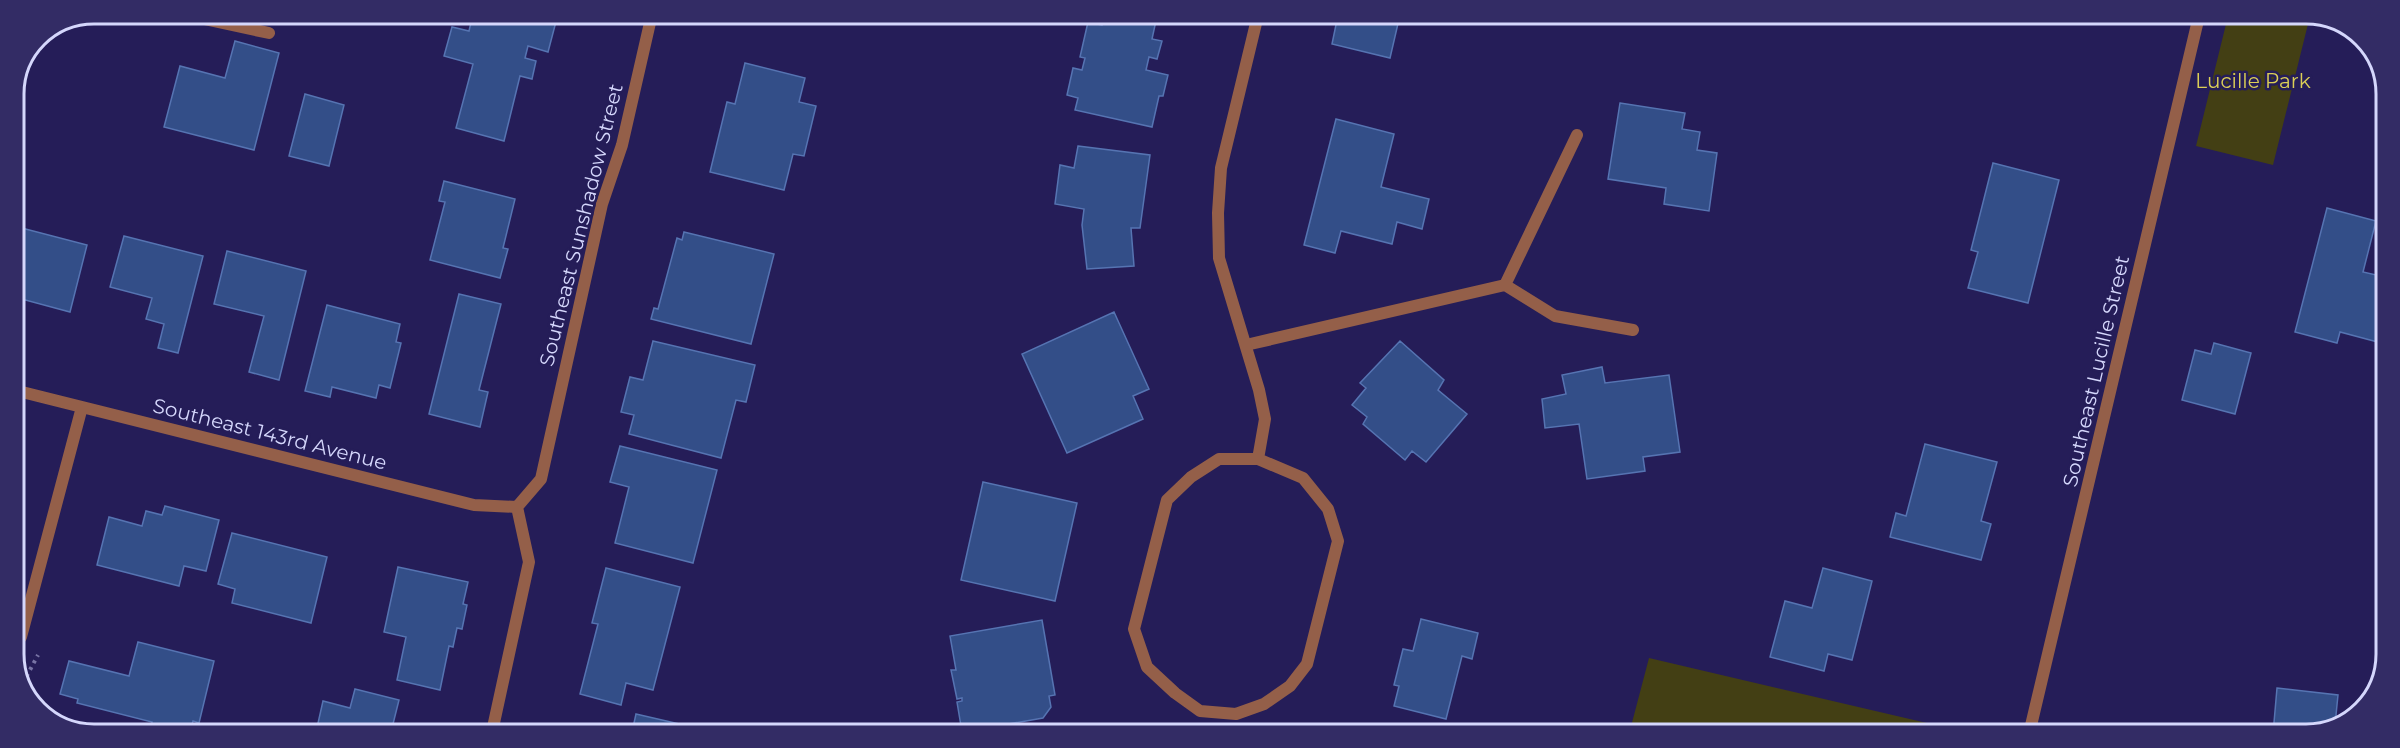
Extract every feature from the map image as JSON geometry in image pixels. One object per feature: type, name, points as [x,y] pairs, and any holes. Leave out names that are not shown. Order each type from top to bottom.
[{"type":"street","points":[[227,24],[269,33]]},
{"type":"street","name":"Southeast Sunshadow Street","points":[[517,507],[541,479],[602,204],[622,145],[650,24]]},
{"type":"street","points":[[1256,24],[1221,168],[1218,213],[1219,258],[1246,345],[1265,419],[1258,459]]},
{"type":"street","name":"Southeast Lucille Street","points":[[2032,724],[2197,24]]},
{"type":"street","points":[[1505,285],[1578,135]]},
{"type":"street","points":[[1246,345],[1505,285],[1555,316],[1633,330]]},
{"type":"street","name":"Southeast 143rd Avenue","points":[[24,392],[474,505],[517,507]]},
{"type":"street","points":[[24,626],[82,407]]},
{"type":"street","points":[[1219,459],[1258,459],[1303,478],[1328,509],[1338,541],[1308,664],[1290,686],[1264,704],[1236,714],[1200,711],[1175,693],[1148,667],[1134,629],[1167,500],[1191,477],[1219,459]]},
{"type":"street","points":[[495,724],[529,562],[517,507]]},
{"type":"green space","name":"Lucille Park","points":[[2226,24],[2308,24],[2273,165],[2196,146]]},
{"type":"green space","points":[[1649,658],[1931,724],[1632,724]]},
{"type":"building","points":[[471,24],[555,24],[548,52],[528,46],[525,58],[536,61],[532,79],[520,76],[504,141],[456,128],[473,64],[444,56],[452,27],[469,31]]},
{"type":"building","points":[[1088,24],[1155,24],[1152,39],[1162,41],[1157,59],[1149,57],[1146,70],[1168,75],[1163,96],[1159,96],[1152,127],[1075,110],[1078,98],[1067,95],[1073,68],[1082,70],[1085,58],[1080,57]]},
{"type":"building","points":[[1336,24],[1398,24],[1390,58],[1332,44]]},
{"type":"building","points":[[235,41],[279,53],[254,150],[164,127],[180,66],[225,78]]},
{"type":"building","points":[[745,63],[805,78],[799,102],[816,106],[804,156],[793,154],[784,190],[710,172],[727,102],[735,104]]},
{"type":"building","points":[[305,94],[344,105],[329,166],[289,156]]},
{"type":"building","points":[[1620,103],[1685,113],[1682,129],[1700,132],[1697,150],[1717,153],[1709,211],[1664,204],[1666,188],[1608,179]]},
{"type":"building","points":[[1336,119],[1394,134],[1381,187],[1429,199],[1422,229],[1397,222],[1392,244],[1341,231],[1335,253],[1304,245]]},
{"type":"building","points":[[1078,146],[1150,155],[1140,228],[1131,228],[1134,266],[1087,269],[1082,225],[1084,209],[1055,204],[1060,165],[1074,168]]},
{"type":"building","points":[[1993,163],[2059,180],[2028,303],[1968,288],[1978,252],[1971,250]]},
{"type":"building","points":[[444,181],[515,199],[503,248],[508,249],[500,278],[430,260],[445,202],[439,201]]},
{"type":"building","points":[[2327,208],[2376,221],[2363,272],[2376,275],[2376,342],[2340,332],[2337,343],[2295,332]]},
{"type":"building","points":[[24,229],[87,245],[70,312],[24,300]]},
{"type":"building","points":[[684,232],[774,254],[751,344],[651,319],[654,308],[658,309],[677,238],[682,240]]},
{"type":"building","points":[[124,236],[203,256],[178,353],[158,348],[164,324],[146,319],[152,298],[110,287]]},
{"type":"building","points":[[227,251],[306,271],[279,380],[249,372],[264,316],[214,304]]},
{"type":"building","points":[[459,294],[501,304],[479,390],[488,392],[480,427],[429,414]]},
{"type":"building","points":[[327,305],[400,324],[396,342],[401,343],[390,388],[379,385],[376,398],[332,387],[330,397],[305,391]]},
{"type":"building","points":[[1114,312],[1149,389],[1133,396],[1143,419],[1067,453],[1022,354]]},
{"type":"building","points":[[653,341],[755,365],[746,402],[736,400],[721,458],[629,434],[634,415],[621,412],[630,377],[643,380]]},
{"type":"building","points":[[1400,341],[1444,380],[1438,390],[1467,414],[1426,462],[1412,451],[1405,460],[1363,424],[1367,417],[1352,405],[1366,388],[1360,383]]},
{"type":"building","points":[[2214,343],[2251,353],[2235,414],[2182,400],[2195,350],[2211,354]]},
{"type":"building","points":[[1602,367],[1605,383],[1669,375],[1680,452],[1643,457],[1645,471],[1587,479],[1579,424],[1545,428],[1542,399],[1566,394],[1562,375]]},
{"type":"building","points":[[1925,444],[1997,462],[1981,521],[1991,524],[1981,560],[1890,537],[1896,513],[1906,516]]},
{"type":"building","points":[[620,446],[717,470],[693,563],[615,543],[629,487],[610,482]]},
{"type":"building","points":[[983,482],[1077,503],[1055,601],[961,580]]},
{"type":"building","points":[[165,506],[219,520],[206,571],[184,566],[179,586],[97,565],[109,517],[142,526],[146,511],[162,515]]},
{"type":"building","points":[[232,533],[327,557],[311,623],[232,603],[235,589],[218,584]]},
{"type":"building","points":[[398,567],[468,582],[463,604],[467,605],[462,629],[457,628],[453,647],[449,646],[440,690],[397,680],[406,637],[384,632]]},
{"type":"building","points":[[606,568],[680,587],[653,690],[626,683],[621,705],[580,694],[598,624],[592,623]]},
{"type":"building","points":[[1823,568],[1872,581],[1852,660],[1828,654],[1824,671],[1770,657],[1785,601],[1812,608]]},
{"type":"building","points":[[1421,619],[1478,633],[1472,659],[1462,656],[1446,719],[1394,706],[1399,686],[1394,685],[1403,649],[1413,651]]},
{"type":"building","points":[[1042,620],[1055,695],[1049,696],[1051,707],[1043,718],[1008,724],[961,724],[957,702],[962,701],[962,698],[957,699],[951,670],[956,670],[950,636]]},
{"type":"building","points":[[138,642],[214,661],[199,723],[193,721],[192,724],[152,724],[152,722],[77,703],[78,699],[60,694],[69,661],[129,676]]},
{"type":"building","points":[[2277,688],[2338,695],[2336,717],[2320,723],[2274,724]]},
{"type":"building","points":[[355,689],[399,700],[393,724],[318,724],[323,701],[350,708]]},
{"type":"building","points":[[636,714],[680,724],[634,724]]}]
